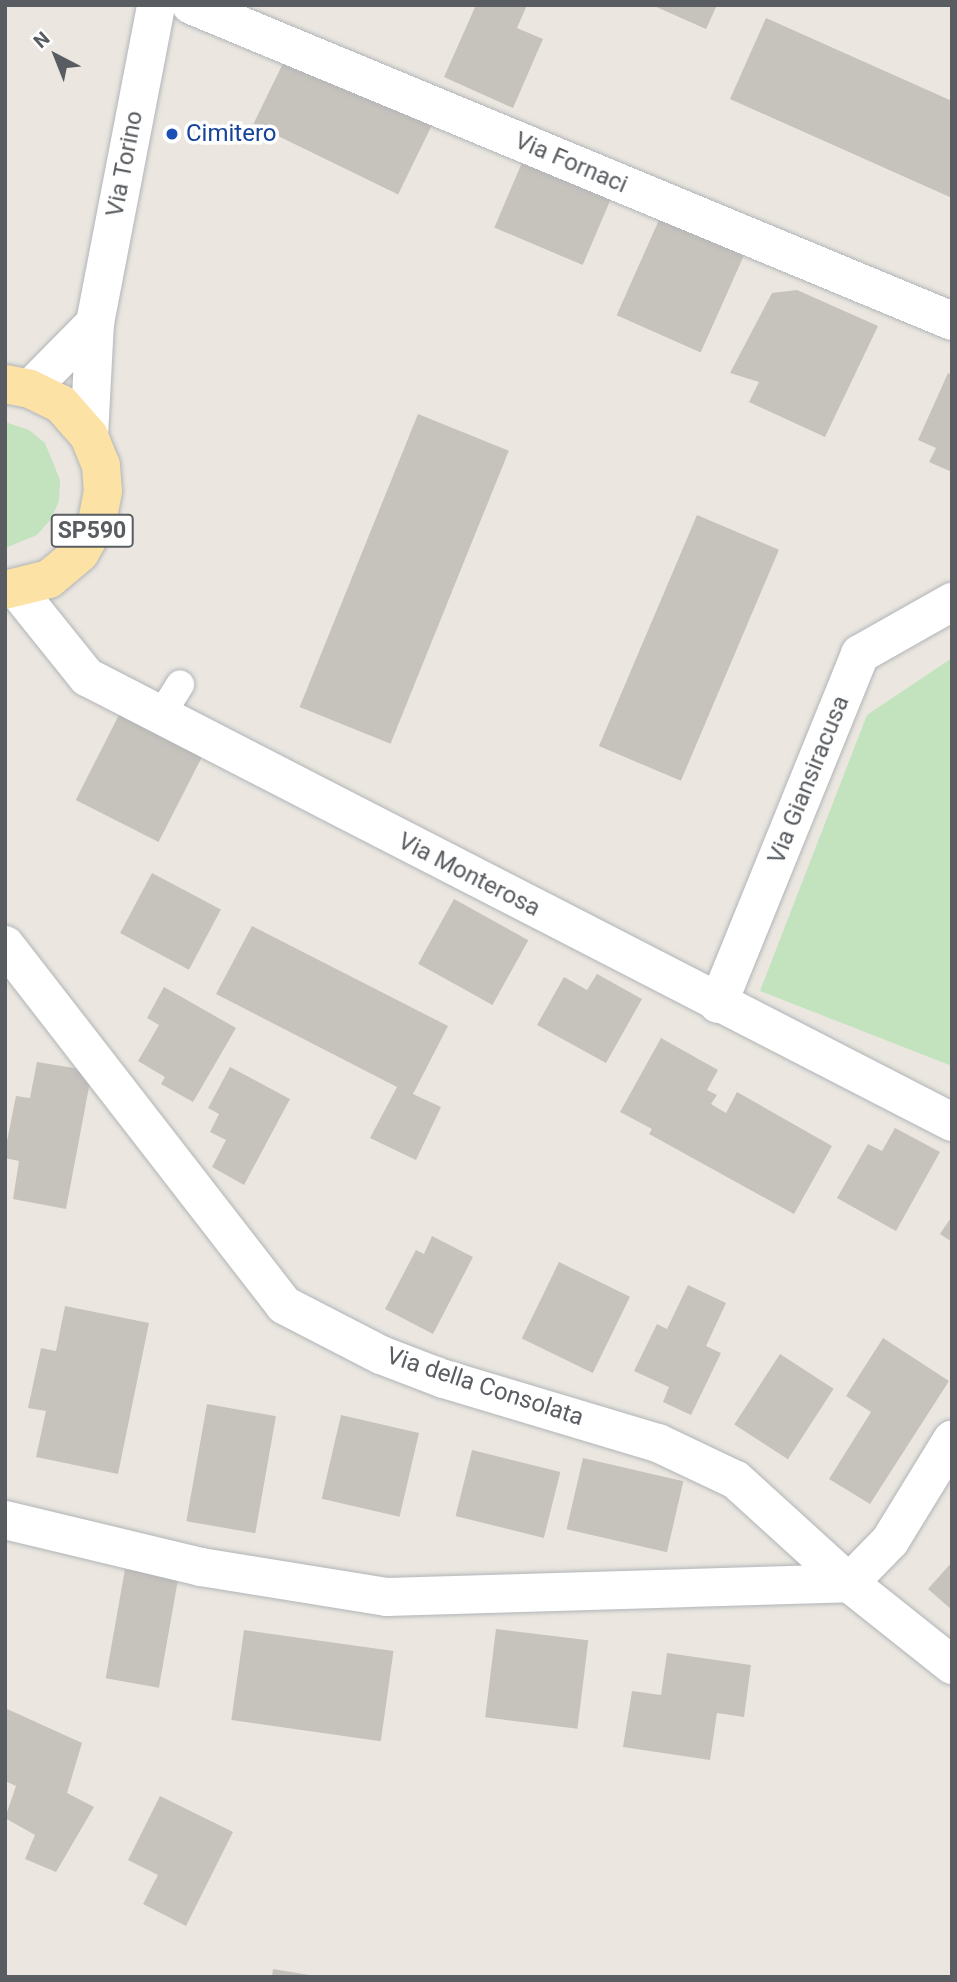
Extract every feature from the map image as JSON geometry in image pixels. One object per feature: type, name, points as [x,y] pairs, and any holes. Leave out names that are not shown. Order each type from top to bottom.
[{"type":"main road","name":"Via Torino","points":[[9,598],[59,570],[80,553],[97,523],[103,491],[101,464],[89,436],[61,404],[18,386]]},
{"type":"street","name":"Via Torino","points":[[89,436],[95,323],[156,5]]},
{"type":"street","name":"Via Fornaci","points":[[191,5],[952,321]]},
{"type":"street","name":"Via Torino","points":[[18,386],[95,323]]},
{"type":"street","name":"Via Monterosa","points":[[9,598],[88,677],[170,700],[718,1004],[952,1122]]},
{"type":"street","name":"Via Giansiracusa","points":[[718,1004],[860,654],[952,601]]},
{"type":"street","name":"Via della Consolata","points":[[5,945],[284,1305],[381,1355],[444,1379],[658,1443],[736,1480],[849,1583],[952,1665]]},
{"type":"street","points":[[5,1520],[201,1567],[387,1597],[849,1583],[890,1541],[952,1440]]},
{"type":"green space","points":[[5,422],[29,430],[45,443],[60,480],[59,501],[51,519],[37,535],[5,548]]},
{"type":"green space","points":[[952,658],[952,1066],[760,991],[867,715]]},
{"type":"building","points":[[476,5],[527,5],[517,28],[543,39],[513,108],[444,77]]},
{"type":"building","points":[[652,5],[717,5],[706,29]]},
{"type":"building","points":[[766,18],[952,101],[952,198],[730,99]]},
{"type":"building","points":[[288,53],[433,124],[398,195],[253,124]]},
{"type":"building","points":[[526,153],[614,191],[583,265],[494,228]]},
{"type":"building","points":[[663,211],[747,248],[701,353],[617,315]]},
{"type":"building","points":[[797,290],[878,326],[825,437],[749,402],[759,382],[730,373],[772,293]]},
{"type":"building","points":[[948,373],[952,375],[952,472],[929,462],[936,448],[918,440]]},
{"type":"building","points":[[418,414],[509,451],[390,744],[300,707]]},
{"type":"building","points":[[697,515],[779,550],[681,781],[599,746]]},
{"type":"building","points":[[122,709],[205,751],[159,842],[76,800]]},
{"type":"building","points":[[152,873],[221,910],[189,970],[120,933]]},
{"type":"building","points":[[454,899],[528,940],[492,1005],[418,964]]},
{"type":"building","points":[[252,926],[448,1026],[413,1094],[441,1107],[416,1160],[370,1138],[397,1087],[216,994]]},
{"type":"building","points":[[597,974],[642,999],[606,1063],[537,1025],[564,977],[587,990]]},
{"type":"building","points":[[164,987],[236,1028],[193,1102],[161,1084],[165,1077],[138,1061],[159,1025],[147,1018]]},
{"type":"building","points":[[661,1038],[718,1070],[707,1090],[717,1095],[711,1104],[726,1113],[737,1092],[832,1146],[794,1214],[649,1134],[652,1129],[620,1112]]},
{"type":"building","points":[[37,1062],[92,1071],[66,1209],[13,1199],[19,1161],[5,1158],[5,1151],[16,1096],[30,1098]]},
{"type":"building","points":[[230,1067],[290,1099],[244,1185],[212,1167],[226,1140],[210,1132],[219,1114],[208,1108]]},
{"type":"building","points":[[895,1128],[940,1152],[896,1231],[837,1198],[868,1144],[882,1151]]},
{"type":"building","points":[[952,1216],[952,1242],[940,1234]]},
{"type":"building","points":[[432,1236],[473,1257],[433,1334],[385,1309],[416,1250],[424,1254]]},
{"type":"building","points":[[559,1262],[630,1297],[593,1373],[522,1338]]},
{"type":"building","points":[[688,1285],[726,1303],[706,1346],[721,1353],[691,1415],[663,1402],[669,1387],[634,1371],[657,1324],[667,1329]]},
{"type":"building","points":[[65,1306],[149,1323],[118,1474],[36,1457],[46,1411],[28,1408],[41,1348],[56,1351]]},
{"type":"building","points":[[883,1338],[949,1381],[870,1504],[829,1479],[871,1412],[846,1396]]},
{"type":"building","points":[[780,1354],[834,1389],[788,1459],[734,1424]]},
{"type":"building","points":[[207,1404],[276,1416],[255,1533],[186,1521]]},
{"type":"building","points":[[341,1415],[419,1433],[400,1517],[322,1499]]},
{"type":"building","points":[[472,1450],[560,1472],[544,1538],[456,1516]]},
{"type":"building","points":[[583,1458],[683,1481],[667,1552],[567,1529]]},
{"type":"building","points":[[952,1562],[952,1610],[928,1589]]},
{"type":"building","points":[[125,1569],[178,1578],[159,1688],[106,1678]]},
{"type":"building","points":[[496,1629],[588,1640],[577,1729],[485,1717]]},
{"type":"building","points":[[244,1630],[394,1651],[381,1741],[231,1720]]},
{"type":"building","points":[[667,1653],[751,1665],[744,1717],[717,1713],[710,1760],[623,1747],[632,1691],[661,1695]]},
{"type":"building","points":[[5,1708],[82,1743],[67,1793],[94,1807],[56,1872],[25,1859],[35,1835],[5,1818],[16,1786],[5,1781]]},
{"type":"building","points":[[160,1796],[233,1832],[186,1926],[143,1904],[158,1875],[128,1860]]},
{"type":"building","points":[[273,1969],[309,1975],[309,1977],[272,1977]]},
{"type":"place","name":"Cimitero","points":[[172,134]]}]
